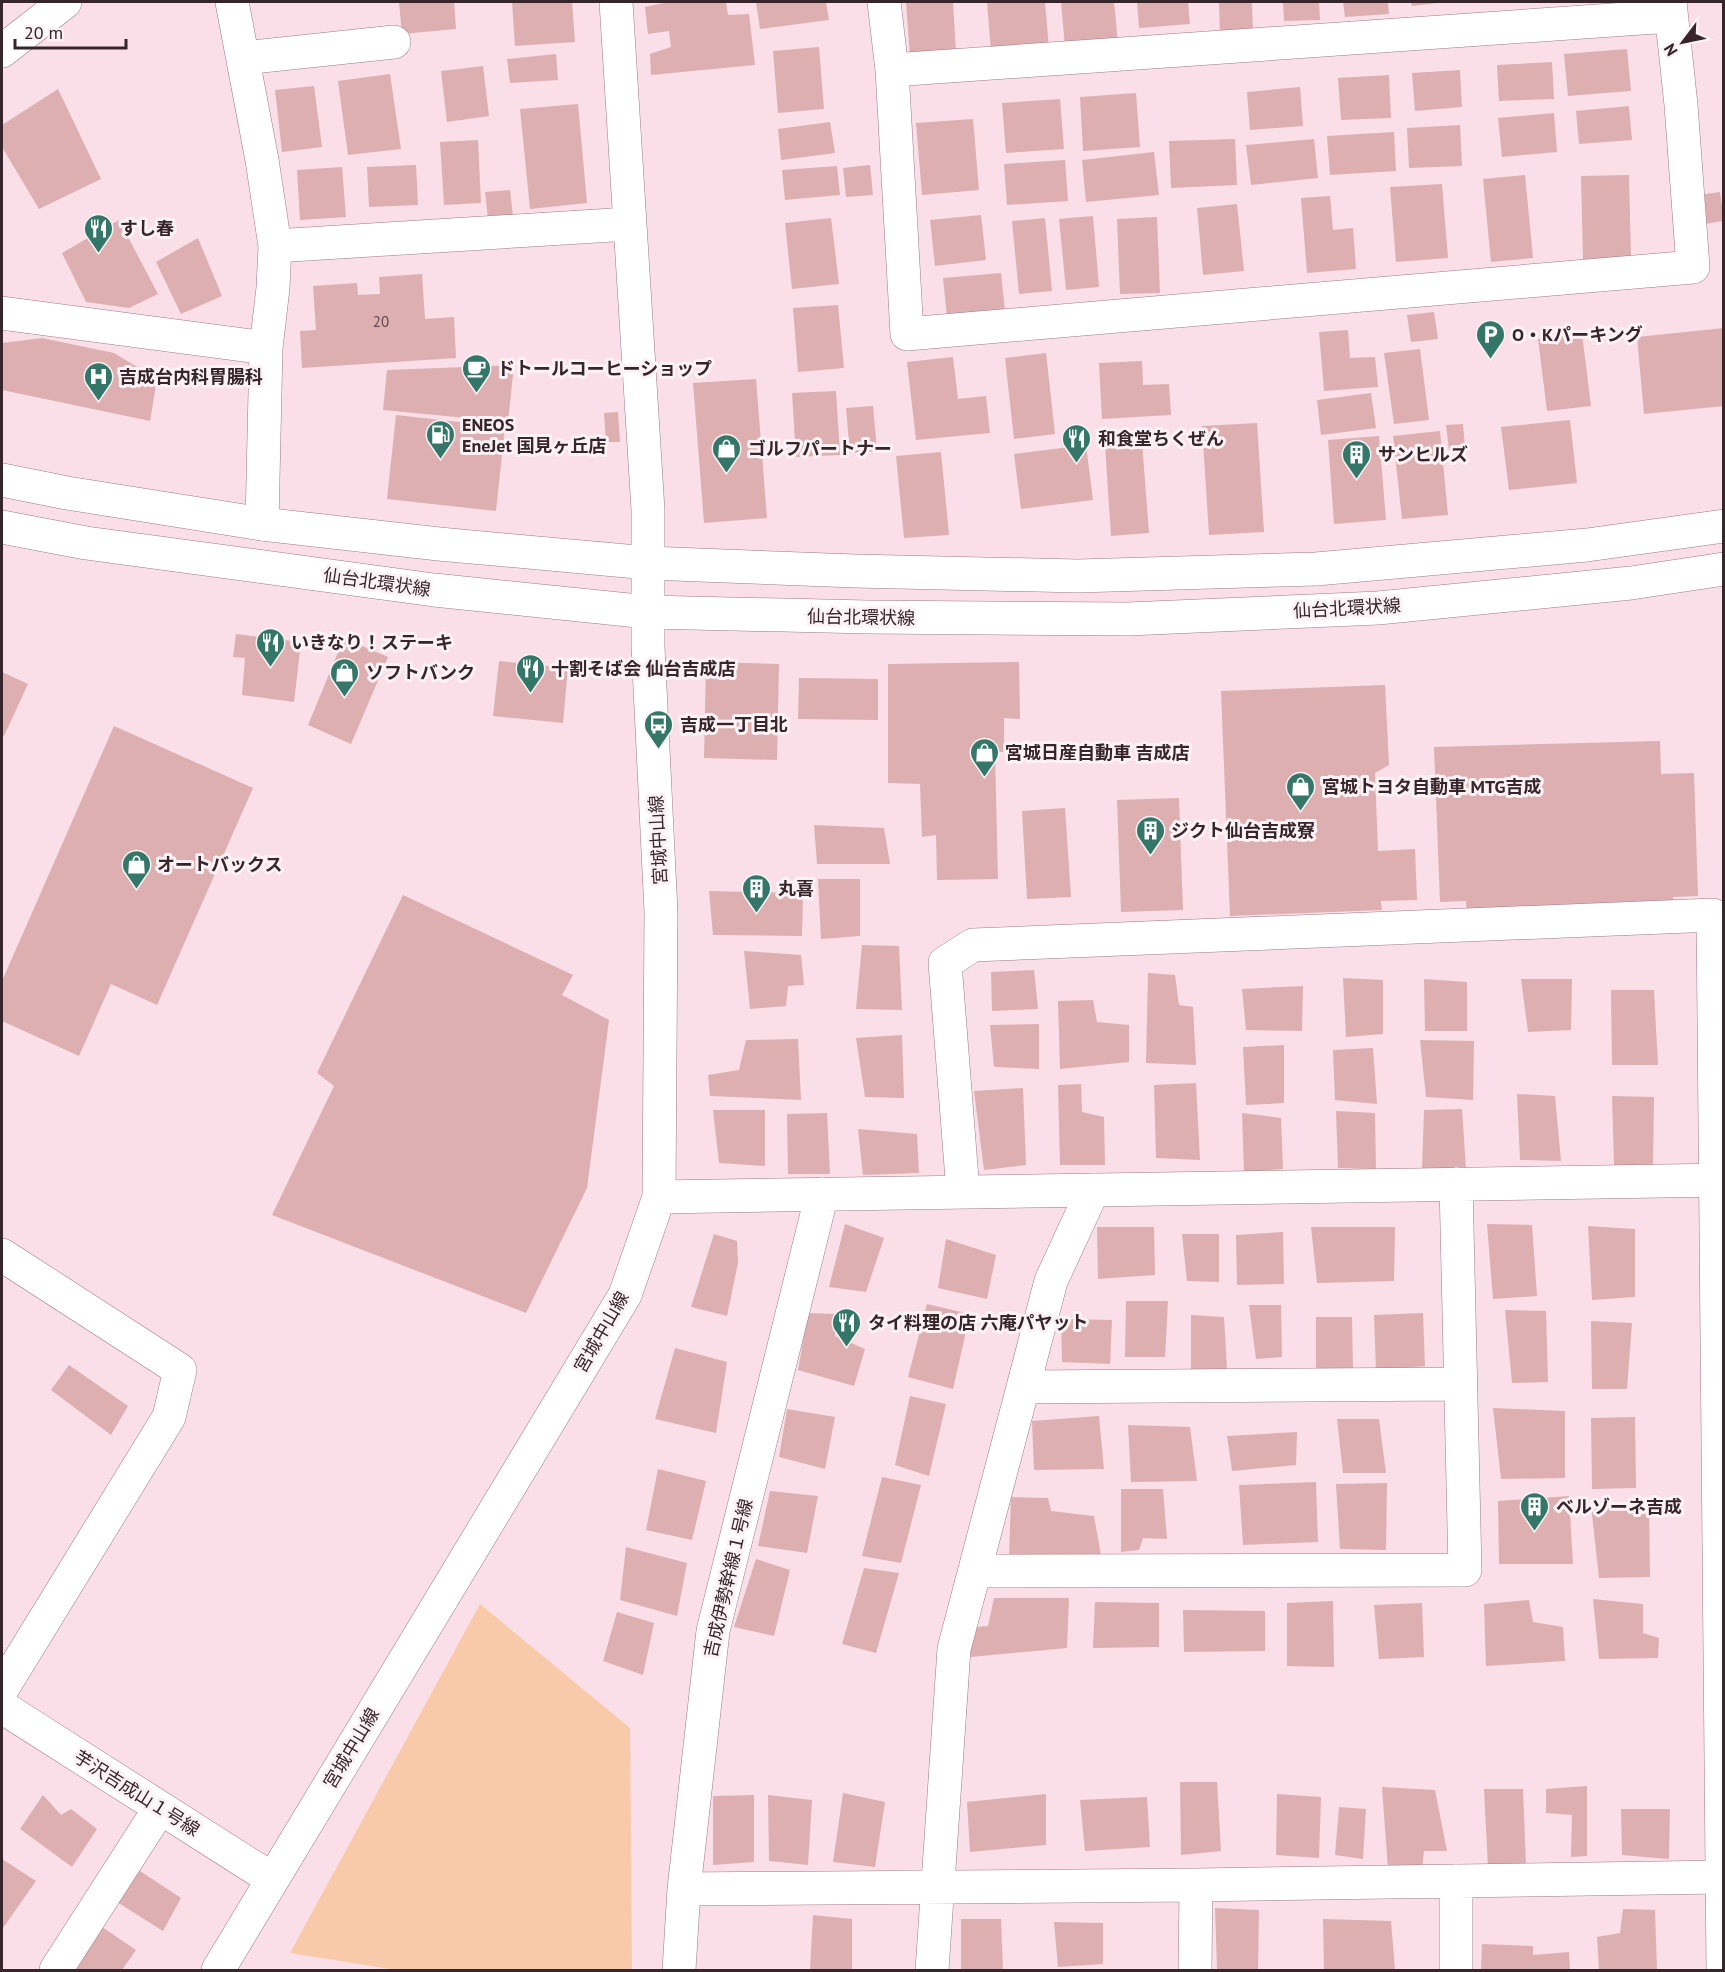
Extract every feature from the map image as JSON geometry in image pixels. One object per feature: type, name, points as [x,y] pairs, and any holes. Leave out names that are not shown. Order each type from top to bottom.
[{"type":"street","points":[[2,51],[65,2]]},
{"type":"street","points":[[232,2],[262,160],[275,246],[266,348],[262,524]]},
{"type":"street","name":"宮城中山線","points":[[218,1971],[625,1295],[659,1197],[662,912],[648,647],[648,510],[616,2]]},
{"type":"street","points":[[884,2],[892,70],[907,334],[1693,267],[1681,105],[1670,9],[892,70]]},
{"type":"street","points":[[243,58],[394,42]]},
{"type":"street","points":[[275,246],[629,224]]},
{"type":"street","points":[[2,313],[266,348]]},
{"type":"street","points":[[2,480],[67,493],[262,524],[439,544],[648,563],[855,572],[1078,576],[1316,569],[1587,545],[1724,526]]},
{"type":"street","name":"仙台北環状線","points":[[2,527],[86,543],[434,590],[648,612],[868,617],[1140,618],[1378,608],[1631,583],[1724,568]]},
{"type":"street","points":[[963,1192],[945,963],[973,945],[1713,915],[1719,1180],[1723,1971]]},
{"type":"street","points":[[659,1197],[1719,1180]]},
{"type":"street","points":[[976,1571],[1465,1570],[1455,1184]]},
{"type":"street","points":[[932,1971],[954,1649],[1051,1281],[1093,1190]]},
{"type":"street","name":"吉成伊勢幹線１号線","points":[[679,1971],[684,1889],[712,1630],[822,1194]]},
{"type":"street","points":[[2,1689],[169,1417],[180,1370],[6,1268]]},
{"type":"street","points":[[1023,1387],[1460,1383]]},
{"type":"street","name":"芋沢吉成山１号線","points":[[2,1707],[272,1879]]},
{"type":"street","points":[[56,1971],[160,1808]]},
{"type":"street","points":[[684,1889],[1196,1885],[1721,1877]]},
{"type":"street","points":[[1456,1881],[1456,1971]]},
{"type":"street","points":[[1195,1971],[1196,1885]]},
{"type":"shaded area","points":[[480,1604],[630,1728],[632,1970],[396,1970],[290,1953]]},
{"type":"building","points":[[399,2],[454,2],[456,29],[402,34]]},
{"type":"building","points":[[512,2],[572,2],[575,42],[515,46]]},
{"type":"building","points":[[668,2],[726,2],[728,15],[749,14],[755,65],[651,75],[650,54],[671,47],[669,31],[648,34],[645,7]]},
{"type":"building","points":[[756,2],[826,2],[829,20],[760,29]]},
{"type":"building","points":[[906,2],[953,2],[956,53],[910,56]]},
{"type":"building","points":[[987,2],[1045,2],[1049,48],[991,52]]},
{"type":"building","points":[[1061,2],[1114,2],[1118,43],[1065,47]]},
{"type":"building","points":[[1137,2],[1188,2],[1190,24],[1139,28]]},
{"type":"building","points":[[1219,2],[1252,2],[1253,33],[1220,34]]},
{"type":"building","points":[[1283,2],[1319,2],[1320,20],[1284,21]]},
{"type":"building","points":[[1343,2],[1388,2],[1389,14],[1345,17]]},
{"type":"building","points":[[1411,2],[1438,2],[1438,3],[1412,6]]},
{"type":"building","points":[[819,47],[824,109],[778,113],[773,51]]},
{"type":"building","points":[[1627,49],[1631,91],[1568,96],[1564,54]]},
{"type":"building","points":[[556,54],[558,80],[510,83],[507,59]]},
{"type":"building","points":[[1552,62],[1554,99],[1499,101],[1497,65]]},
{"type":"building","points":[[483,66],[489,116],[447,122],[441,71]]},
{"type":"building","points":[[1460,70],[1462,107],[1415,111],[1412,73]]},
{"type":"building","points":[[390,74],[401,149],[348,155],[338,81]]},
{"type":"building","points":[[1389,75],[1391,118],[1341,120],[1338,78]]},
{"type":"building","points":[[314,86],[322,147],[282,152],[275,90]]},
{"type":"building","points":[[1300,87],[1303,126],[1250,130],[1247,92]]},
{"type":"building","points":[[58,89],[101,179],[39,209],[2,147],[2,125]]},
{"type":"building","points":[[1136,93],[1140,147],[1083,151],[1080,97]]},
{"type":"building","points":[[1060,99],[1064,149],[1006,153],[1002,103]]},
{"type":"building","points":[[578,104],[587,203],[530,209],[520,109]]},
{"type":"building","points":[[1629,106],[1632,140],[1579,144],[1576,111]]},
{"type":"building","points":[[1554,113],[1557,152],[1502,157],[1498,118]]},
{"type":"building","points":[[973,119],[979,190],[922,195],[916,123]]},
{"type":"building","points":[[830,122],[835,153],[781,160],[778,129]]},
{"type":"building","points":[[1460,125],[1462,166],[1409,168],[1407,128]]},
{"type":"building","points":[[1394,132],[1396,171],[1330,175],[1327,136]]},
{"type":"building","points":[[1235,139],[1237,185],[1171,188],[1169,141]]},
{"type":"building","points":[[1314,139],[1318,178],[1251,185],[1246,145]]},
{"type":"building","points":[[478,140],[481,203],[444,205],[440,142]]},
{"type":"building","points":[[1154,152],[1159,195],[1086,202],[1082,160]]},
{"type":"building","points":[[1065,160],[1068,201],[1007,205],[1004,164]]},
{"type":"building","points":[[416,165],[418,205],[369,207],[367,167]]},
{"type":"building","points":[[870,165],[873,195],[846,197],[843,168]]},
{"type":"building","points":[[837,166],[840,195],[785,200],[782,170]]},
{"type":"building","points":[[342,167],[346,217],[300,220],[297,170]]},
{"type":"building","points":[[1525,175],[1533,258],[1491,262],[1483,179]]},
{"type":"building","points":[[1629,175],[1631,258],[1583,259],[1581,176]]},
{"type":"building","points":[[1442,184],[1448,258],[1396,262],[1390,187]]},
{"type":"building","points":[[510,190],[513,216],[488,219],[485,192]]},
{"type":"building","points":[[1720,192],[1724,221],[1704,224],[1699,195]]},
{"type":"building","points":[[1330,196],[1333,230],[1353,228],[1356,269],[1307,273],[1301,198]]},
{"type":"building","points":[[1237,204],[1244,271],[1203,275],[1197,208]]},
{"type":"building","points":[[981,215],[986,260],[935,266],[930,220]]},
{"type":"building","points":[[1093,216],[1099,287],[1066,290],[1059,219]]},
{"type":"building","points":[[1157,217],[1160,293],[1120,294],[1117,219]]},
{"type":"building","points":[[831,218],[839,284],[792,289],[785,223]]},
{"type":"building","points":[[1045,218],[1052,291],[1019,294],[1012,221]]},
{"type":"building","points":[[119,220],[158,294],[129,308],[86,302],[62,253]]},
{"type":"building","points":[[198,238],[222,296],[181,314],[156,262]]},
{"type":"building","points":[[1001,273],[1005,312],[947,317],[943,278]]},
{"type":"building","points":[[422,274],[425,319],[454,317],[456,358],[302,368],[300,331],[316,330],[313,286],[357,283],[358,295],[380,294],[379,277]]},
{"type":"building","points":[[838,305],[844,368],[798,372],[793,308]]},
{"type":"building","points":[[1434,312],[1438,339],[1411,342],[1407,315]]},
{"type":"building","points":[[1724,328],[1724,406],[1644,414],[1637,337]]},
{"type":"building","points":[[1348,330],[1350,358],[1375,357],[1378,387],[1324,391],[1319,332]]},
{"type":"building","points":[[1582,334],[1591,406],[1547,411],[1538,339]]},
{"type":"building","points":[[42,338],[114,353],[157,379],[150,421],[2,390],[2,343]]},
{"type":"building","points":[[1420,349],[1429,420],[1394,424],[1384,353]]},
{"type":"building","points":[[1046,353],[1055,434],[1014,439],[1005,358]]},
{"type":"building","points":[[953,357],[958,399],[986,396],[990,433],[916,440],[907,362]]},
{"type":"building","points":[[1142,361],[1143,385],[1169,384],[1171,415],[1102,419],[1099,363]]},
{"type":"building","points":[[514,365],[508,422],[383,410],[387,370]]},
{"type":"building","points":[[756,379],[767,518],[704,523],[693,383]]},
{"type":"building","points":[[836,391],[840,455],[796,457],[792,393]]},
{"type":"building","points":[[1371,393],[1376,428],[1321,435],[1317,400]]},
{"type":"building","points":[[873,406],[877,451],[850,453],[846,408]]},
{"type":"building","points":[[618,412],[620,442],[606,442],[604,413]]},
{"type":"building","points":[[396,415],[505,427],[496,511],[387,499]]},
{"type":"building","points":[[1570,420],[1577,483],[1509,490],[1501,427]]},
{"type":"building","points":[[1257,423],[1264,532],[1209,535],[1202,426]]},
{"type":"building","points":[[1463,424],[1465,448],[1449,450],[1446,425]]},
{"type":"building","points":[[1440,431],[1448,515],[1402,519],[1393,436]]},
{"type":"building","name":"サンヒルズ","points":[[1379,436],[1386,520],[1334,524],[1328,440]]},
{"type":"building","points":[[1142,442],[1149,533],[1111,536],[1105,445]]},
{"type":"building","points":[[1086,445],[1093,500],[1021,509],[1014,454]]},
{"type":"building","points":[[941,452],[949,535],[904,538],[896,456]]},
{"type":"building","points":[[236,634],[301,642],[294,702],[242,695],[245,658],[233,657]]},
{"type":"building","points":[[344,638],[388,657],[351,744],[308,725]]},
{"type":"building","points":[[499,661],[568,668],[563,723],[493,716]]},
{"type":"building","points":[[706,662],[779,664],[777,760],[704,758]]},
{"type":"building","points":[[1019,662],[1020,719],[1004,718],[1004,752],[995,752],[998,879],[937,880],[936,835],[922,837],[920,784],[888,783],[888,664]]},
{"type":"building","points":[[2,672],[28,684],[4,736],[2,734]]},
{"type":"building","points":[[799,678],[878,679],[878,720],[798,719]]},
{"type":"building","name":"宮城トヨタ自動車 MTG吉成","points":[[1385,685],[1389,765],[1375,773],[1378,851],[1415,849],[1417,900],[1381,901],[1382,910],[1230,916],[1221,691]]},
{"type":"building","points":[[114,726],[253,788],[157,1005],[111,984],[79,1056],[2,1021],[2,981]]},
{"type":"building","points":[[1660,741],[1661,774],[1694,773],[1698,896],[1673,897],[1674,908],[1467,915],[1466,901],[1440,902],[1434,747]]},
{"type":"building","name":"ジクト仙台吉成寮","points":[[1179,798],[1183,910],[1121,912],[1117,800]]},
{"type":"building","points":[[1065,808],[1071,897],[1027,899],[1022,811]]},
{"type":"building","points":[[814,825],[884,828],[890,864],[817,864]]},
{"type":"building","points":[[818,879],[860,879],[860,936],[821,939]]},
{"type":"building","name":"丸喜","points":[[709,891],[803,893],[802,936],[713,935]]},
{"type":"building","points":[[403,895],[573,975],[562,995],[609,1020],[587,1188],[526,1313],[272,1215],[334,1086],[317,1073]]},
{"type":"building","points":[[862,945],[899,946],[902,1010],[856,1009]]},
{"type":"building","points":[[744,951],[801,955],[804,985],[788,986],[786,1006],[750,1009]]},
{"type":"building","points":[[1034,970],[1038,1009],[992,1011],[991,972]]},
{"type":"building","points":[[1148,973],[1175,975],[1179,1005],[1193,1007],[1196,1065],[1146,1063]]},
{"type":"building","points":[[1343,978],[1383,980],[1383,1034],[1346,1037]]},
{"type":"building","points":[[1424,979],[1467,982],[1467,1031],[1425,1031]]},
{"type":"building","points":[[1521,979],[1572,979],[1571,1030],[1528,1032]]},
{"type":"building","points":[[1303,986],[1302,1031],[1246,1030],[1242,989]]},
{"type":"building","points":[[1611,990],[1654,990],[1658,1065],[1612,1065]]},
{"type":"building","points":[[1093,1000],[1097,1022],[1129,1025],[1129,1062],[1060,1069],[1058,1001]]},
{"type":"building","points":[[1039,1024],[1039,1069],[994,1067],[990,1025]]},
{"type":"building","points":[[902,1035],[904,1098],[865,1097],[856,1038]]},
{"type":"building","points":[[798,1039],[801,1100],[710,1096],[708,1075],[739,1070],[746,1040]]},
{"type":"building","points":[[1420,1040],[1474,1041],[1473,1100],[1426,1097]]},
{"type":"building","points":[[1284,1045],[1284,1103],[1246,1105],[1243,1047]]},
{"type":"building","points":[[1373,1048],[1377,1104],[1335,1100],[1333,1050]]},
{"type":"building","points":[[1196,1083],[1200,1160],[1156,1158],[1154,1085]]},
{"type":"building","points":[[1081,1084],[1082,1112],[1104,1117],[1105,1165],[1060,1165],[1058,1085]]},
{"type":"building","points":[[1023,1088],[1026,1165],[984,1170],[974,1091]]},
{"type":"building","points":[[1517,1094],[1555,1096],[1561,1161],[1520,1160]]},
{"type":"building","points":[[1612,1096],[1654,1097],[1653,1166],[1614,1166]]},
{"type":"building","points":[[1462,1109],[1466,1169],[1422,1169],[1424,1110]]},
{"type":"building","points":[[713,1110],[765,1110],[765,1166],[719,1163]]},
{"type":"building","points":[[1336,1111],[1375,1113],[1376,1169],[1338,1168]]},
{"type":"building","points":[[827,1113],[830,1174],[788,1174],[787,1114]]},
{"type":"building","points":[[1242,1113],[1281,1118],[1283,1169],[1244,1172]]},
{"type":"building","points":[[858,1129],[917,1134],[919,1173],[863,1175]]},
{"type":"building","points":[[845,1224],[884,1238],[866,1292],[829,1287]]},
{"type":"building","points":[[1487,1224],[1532,1225],[1537,1296],[1493,1299]]},
{"type":"building","points":[[1588,1226],[1635,1229],[1635,1297],[1592,1300]]},
{"type":"building","points":[[1097,1227],[1154,1227],[1155,1275],[1098,1279]]},
{"type":"building","points":[[1311,1227],[1395,1227],[1394,1281],[1317,1283]]},
{"type":"building","points":[[1283,1232],[1284,1284],[1237,1285],[1236,1235]]},
{"type":"building","points":[[714,1234],[737,1241],[738,1263],[727,1316],[691,1307]]},
{"type":"building","points":[[1182,1234],[1219,1234],[1219,1282],[1187,1281]]},
{"type":"building","points":[[946,1239],[996,1255],[987,1299],[938,1288]]},
{"type":"building","points":[[1126,1301],[1168,1301],[1165,1357],[1125,1357]]},
{"type":"building","points":[[927,1304],[970,1314],[953,1389],[908,1377]]},
{"type":"building","points":[[1249,1305],[1281,1305],[1282,1357],[1256,1359]]},
{"type":"building","points":[[1505,1310],[1546,1311],[1548,1382],[1512,1383]]},
{"type":"building","points":[[808,1313],[835,1314],[835,1336],[865,1349],[854,1386],[798,1370]]},
{"type":"building","points":[[1423,1313],[1425,1366],[1376,1371],[1374,1315]]},
{"type":"building","points":[[1191,1315],[1224,1317],[1227,1370],[1191,1370]]},
{"type":"building","points":[[1316,1317],[1352,1317],[1353,1368],[1316,1368]]},
{"type":"building","points":[[1061,1319],[1112,1320],[1110,1364],[1062,1362]]},
{"type":"building","points":[[1591,1321],[1632,1323],[1627,1389],[1592,1389]]},
{"type":"building","points":[[675,1348],[727,1362],[716,1433],[655,1419]]},
{"type":"building","points":[[69,1365],[128,1406],[111,1435],[51,1390]]},
{"type":"building","points":[[910,1396],[946,1404],[929,1476],[895,1465]]},
{"type":"building","points":[[1493,1408],[1565,1411],[1565,1478],[1501,1479]]},
{"type":"building","points":[[787,1409],[835,1417],[825,1469],[779,1457]]},
{"type":"building","points":[[1099,1416],[1104,1469],[1034,1470],[1032,1421]]},
{"type":"building","points":[[1635,1417],[1636,1488],[1592,1489],[1591,1418]]},
{"type":"building","points":[[1337,1419],[1379,1419],[1386,1473],[1343,1473]]},
{"type":"building","points":[[1128,1425],[1190,1427],[1197,1481],[1131,1482]]},
{"type":"building","points":[[1297,1432],[1296,1465],[1232,1471],[1227,1436]]},
{"type":"building","points":[[658,1469],[706,1481],[692,1540],[646,1530]]},
{"type":"building","points":[[882,1477],[921,1485],[901,1563],[862,1556]]},
{"type":"building","points":[[1316,1482],[1318,1542],[1243,1545],[1239,1485]]},
{"type":"building","points":[[1387,1483],[1386,1550],[1340,1549],[1336,1484]]},
{"type":"building","points":[[1121,1489],[1163,1489],[1167,1539],[1143,1538],[1139,1550],[1121,1552]]},
{"type":"building","points":[[770,1491],[818,1496],[807,1553],[758,1546]]},
{"type":"building","name":"ベルゾーネ吉成","points":[[1569,1496],[1573,1564],[1499,1564],[1498,1501]]},
{"type":"building","points":[[1011,1497],[1048,1498],[1051,1511],[1094,1516],[1101,1555],[1009,1558]]},
{"type":"building","points":[[1591,1506],[1649,1507],[1650,1577],[1599,1578]]},
{"type":"building","points":[[626,1547],[687,1563],[677,1616],[620,1600]]},
{"type":"building","points":[[756,1559],[790,1570],[774,1636],[734,1627]]},
{"type":"building","points":[[864,1568],[899,1573],[876,1653],[842,1644]]},
{"type":"building","points":[[994,1598],[1069,1598],[1067,1648],[971,1657],[966,1628],[988,1626]]},
{"type":"building","points":[[1593,1599],[1643,1604],[1643,1633],[1659,1638],[1658,1658],[1599,1659]]},
{"type":"building","points":[[1529,1600],[1533,1622],[1563,1627],[1565,1661],[1486,1666],[1484,1604]]},
{"type":"building","points":[[1333,1601],[1334,1667],[1287,1666],[1287,1603]]},
{"type":"building","points":[[1095,1602],[1159,1603],[1159,1647],[1093,1648]]},
{"type":"building","points":[[1422,1603],[1424,1657],[1379,1659],[1374,1605]]},
{"type":"building","points":[[1183,1610],[1265,1611],[1265,1651],[1184,1652]]},
{"type":"building","points":[[617,1612],[654,1623],[643,1675],[603,1661]]},
{"type":"building","points":[[1180,1782],[1217,1782],[1221,1851],[1181,1855]]},
{"type":"building","points":[[1587,1786],[1587,1856],[1571,1857],[1572,1815],[1546,1813],[1546,1789]]},
{"type":"building","points":[[1382,1787],[1435,1790],[1447,1851],[1424,1851],[1422,1869],[1388,1870]]},
{"type":"building","points":[[1484,1789],[1523,1789],[1526,1864],[1488,1867]]},
{"type":"building","points":[[843,1793],[885,1802],[875,1867],[833,1862]]},
{"type":"building","points":[[1046,1794],[1046,1845],[970,1852],[967,1802]]},
{"type":"building","points":[[1277,1794],[1321,1797],[1319,1858],[1276,1855]]},
{"type":"building","points":[[43,1795],[61,1815],[71,1809],[97,1829],[72,1867],[20,1829]]},
{"type":"building","points":[[754,1795],[754,1862],[713,1865],[713,1796]]},
{"type":"building","points":[[768,1795],[812,1800],[808,1865],[769,1861]]},
{"type":"building","points":[[1147,1797],[1150,1847],[1085,1851],[1080,1800]]},
{"type":"building","points":[[1339,1807],[1366,1809],[1363,1859],[1335,1855]]},
{"type":"building","points":[[1621,1809],[1670,1809],[1669,1859],[1622,1855]]},
{"type":"building","points":[[2,1859],[36,1881],[3,1928],[2,1927]]},
{"type":"building","points":[[137,1869],[181,1898],[163,1931],[117,1902]]},
{"type":"building","points":[[1215,1908],[1259,1910],[1258,1969],[1217,1969]]},
{"type":"building","points":[[1623,1909],[1655,1910],[1657,1970],[1599,1970],[1597,1937],[1620,1933]]},
{"type":"building","points":[[813,1915],[852,1919],[852,1970],[810,1970]]},
{"type":"building","points":[[961,1919],[1001,1919],[1003,1970],[961,1970]]},
{"type":"building","points":[[1323,1919],[1391,1921],[1395,1970],[1324,1970]]},
{"type":"building","points":[[1054,1922],[1103,1923],[1103,1964],[1058,1967]]},
{"type":"building","points":[[102,1927],[136,1950],[122,1970],[76,1970]]},
{"type":"building","points":[[1482,1944],[1533,1946],[1533,1955],[1569,1952],[1570,1970],[1481,1970]]},
{"type":"place","name":"すし春","points":[[99,254]]},
{"type":"place","name":"O・Kパーキング","points":[[1491,360]]},
{"type":"place","name":"ドトールコーヒーショップ","points":[[476,394]]},
{"type":"place","name":"吉成台内科胃腸科","points":[[98,402]]},
{"type":"place","name":"ENEOS EneJet 国見ヶ丘店","points":[[441,460]]},
{"type":"place","name":"和食堂ちくぜん","points":[[1077,464]]},
{"type":"place","name":"ゴルフパートナー","points":[[727,474]]},
{"type":"place","name":"サンヒルズ","points":[[1357,480]]},
{"type":"place","name":"いきなり！ステーキ","points":[[270,668]]},
{"type":"place","name":"十割そば会 仙台吉成店","points":[[530,694]]},
{"type":"place","name":"ソフトバンク","points":[[345,698]]},
{"type":"place","name":"吉成一丁目北","points":[[659,750]]},
{"type":"place","name":"宮城日産自動車 吉成店","points":[[984,778]]},
{"type":"place","name":"宮城トヨタ自動車 MTG吉成","points":[[1301,812]]},
{"type":"place","name":"ジクト仙台吉成寮","points":[[1150,856]]},
{"type":"place","name":"オートバックス","points":[[136,890]]},
{"type":"place","name":"丸喜","points":[[757,914]]},
{"type":"place","name":"タイ料理の店 六庵パヤット","points":[[847,1348]]},
{"type":"place","name":"ベルゾーネ吉成","points":[[1535,1532]]}]
